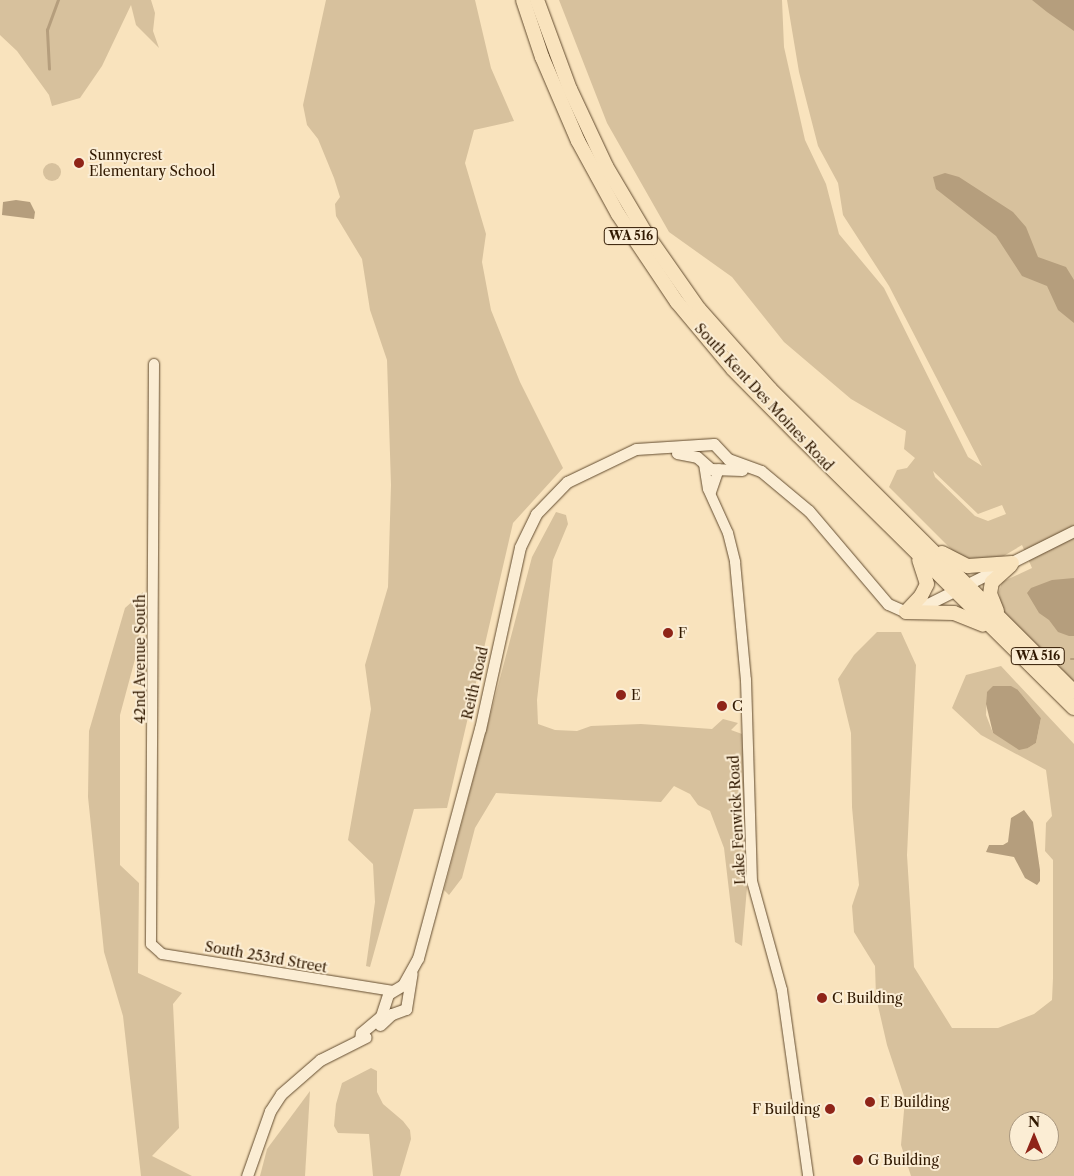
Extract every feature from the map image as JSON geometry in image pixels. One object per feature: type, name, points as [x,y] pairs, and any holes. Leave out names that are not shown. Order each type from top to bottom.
[{"type":"highway","name":"South Kent Des Moines Road","points":[[523,0],[542,57],[578,140],[618,214],[663,283],[733,369],[961,588],[1003,620],[1074,692]]},
{"type":"highway","name":"South Kent Des Moines Road","points":[[537,0],[584,123],[631,210],[675,277],[735,352],[918,546]]},
{"type":"highway","points":[[918,546],[962,565],[982,568],[1012,564]]},
{"type":"highway","points":[[906,612],[922,596],[927,584],[926,573],[918,546]]},
{"type":"highway","points":[[1003,620],[992,601],[990,587],[992,582],[1012,564]]},
{"type":"highway","name":"South Kent Des Moines Road","points":[[961,588],[990,628],[1074,708]]},
{"type":"highway","points":[[906,612],[954,613],[990,628]]},
{"type":"main road","name":"Reith Road","points":[[702,457],[708,443],[714,444],[724,455],[761,471],[808,511],[888,604],[906,612]]},
{"type":"main road","name":"Reith Road","points":[[408,1000],[412,972],[480,729],[520,547],[527,530],[550,497],[567,482],[593,467],[648,448],[702,457],[711,469],[766,476]]},
{"type":"main road","points":[[721,469],[724,455]]},
{"type":"main road","points":[[906,612],[1012,564],[1074,531]]},
{"type":"main road","name":"Reith Road","points":[[396,990],[412,972]]},
{"type":"main road","points":[[360,1039],[362,1033],[381,1016],[385,1004],[396,990],[406,992],[408,1000],[404,1012],[395,1013],[387,1010],[385,1004]]},
{"type":"main road","points":[[247,1176],[270,1111],[281,1094],[308,1068],[369,1035],[395,1013]]},
{"type":"street","name":"42nd Avenue South","points":[[154,364],[151,940],[157,951]]},
{"type":"street","name":"Lake Fenwick Road","points":[[702,457],[710,492],[735,562],[746,680],[752,881],[775,962],[788,1026],[808,1176]]},
{"type":"street","points":[[710,492],[721,469]]},
{"type":"street","name":"South 253rd Street","points":[[157,951],[371,990],[396,990]]},
{"type":"street","points":[[371,990],[385,1004]]},
{"type":"shaded area","points":[[0,0],[151,0],[155,13],[153,31],[159,48],[136,25],[131,5],[102,66],[80,98],[52,106],[49,95],[17,51],[0,35]]},
{"type":"shaded area","points":[[326,0],[475,0],[491,68],[514,121],[474,130],[465,163],[486,234],[482,262],[491,310],[520,382],[563,468],[513,523],[447,808],[414,809],[370,967],[366,966],[375,902],[373,864],[348,840],[371,709],[365,665],[388,587],[391,485],[387,360],[370,310],[362,259],[336,216],[335,204],[340,197],[318,139],[307,125],[303,105]]},
{"type":"shaded area","points":[[559,0],[782,0],[784,47],[805,140],[826,184],[839,234],[884,288],[968,457],[982,466],[889,286],[843,215],[838,183],[818,146],[799,72],[787,0],[1074,0],[1074,692],[1003,620],[999,592],[1002,582],[1032,568],[1022,545],[1002,557],[979,562],[957,555],[889,487],[897,470],[907,468],[915,458],[904,449],[906,431],[851,399],[784,342],[732,277],[669,232],[607,123]],"holes":[[[933,471],[978,514],[1002,505],[1006,514],[988,521],[975,516],[935,477]]]},
{"type":"shaded area","points":[[1032,0],[1074,0],[1074,31],[1047,12]]},
{"type":"shaded area","points":[[52,163],[58,166],[61,172],[58,178],[52,181],[46,178],[43,172],[46,166]]},
{"type":"shaded area","points":[[945,173],[959,177],[1013,212],[1026,227],[1038,257],[1066,267],[1074,280],[1074,323],[1058,310],[1047,286],[1022,276],[996,236],[936,189],[933,177]]},
{"type":"shaded area","points":[[16,200],[30,202],[35,212],[34,219],[2,215],[3,202]]},
{"type":"shaded area","points":[[556,512],[566,515],[568,524],[553,560],[537,700],[538,724],[555,730],[577,731],[591,726],[641,724],[712,729],[723,719],[738,723],[731,730],[742,734],[748,876],[742,946],[735,942],[724,848],[710,811],[698,805],[690,794],[674,786],[661,802],[496,793],[475,828],[462,878],[449,895],[444,890],[532,557]]},
{"type":"shaded area","points":[[1074,578],[1074,636],[1069,636],[1058,632],[1049,620],[1039,613],[1027,593],[1031,588],[1052,580]]},
{"type":"shaded area","points":[[143,592],[138,648],[120,715],[120,865],[139,883],[138,973],[182,993],[173,1004],[179,1128],[152,1156],[192,1176],[141,1176],[123,1016],[104,952],[88,797],[89,731],[125,608]]},
{"type":"shaded area","points":[[877,632],[901,632],[916,665],[907,855],[914,967],[952,1028],[998,1028],[1034,1014],[1052,1000],[1053,978],[1053,860],[1045,851],[1046,823],[1052,816],[1046,770],[981,735],[952,708],[966,675],[1001,666],[1074,744],[1074,1176],[911,1176],[901,1145],[905,1099],[887,1045],[876,997],[875,966],[854,932],[852,906],[859,885],[852,807],[851,733],[838,679],[854,655]],"holes":[[[1018,690],[1041,718],[1036,743],[1028,748],[993,733],[986,715],[987,692]]]},
{"type":"shaded area","points":[[993,686],[1011,686],[1018,690],[1041,718],[1036,743],[1028,748],[1019,750],[993,733],[986,704],[987,692]]},
{"type":"shaded area","points":[[1024,810],[1033,822],[1040,870],[1040,881],[1037,885],[1025,878],[1014,857],[986,852],[989,845],[1003,845],[1008,842],[1011,818]]},
{"type":"shaded area","points":[[371,1068],[377,1071],[377,1092],[383,1104],[403,1121],[410,1130],[411,1139],[400,1176],[373,1176],[369,1134],[338,1133],[334,1126],[336,1104],[342,1083]]},
{"type":"shaded area","points":[[310,1091],[305,1176],[260,1176],[267,1149]]},
{"type":"waterway","points":[[49,69],[47,30],[58,0]]},
{"type":"place","name":"Sunnycrest Elementary School","points":[[79,163]]},
{"type":"place","name":"F","points":[[668,633]]},
{"type":"place","name":"E","points":[[621,695]]},
{"type":"place","name":"C","points":[[722,706]]},
{"type":"place","name":"C Building","points":[[822,998]]},
{"type":"place","name":"E Building","points":[[870,1102]]},
{"type":"place","name":"F Building","points":[[830,1109]]},
{"type":"place","name":"G Building","points":[[858,1160]]}]
